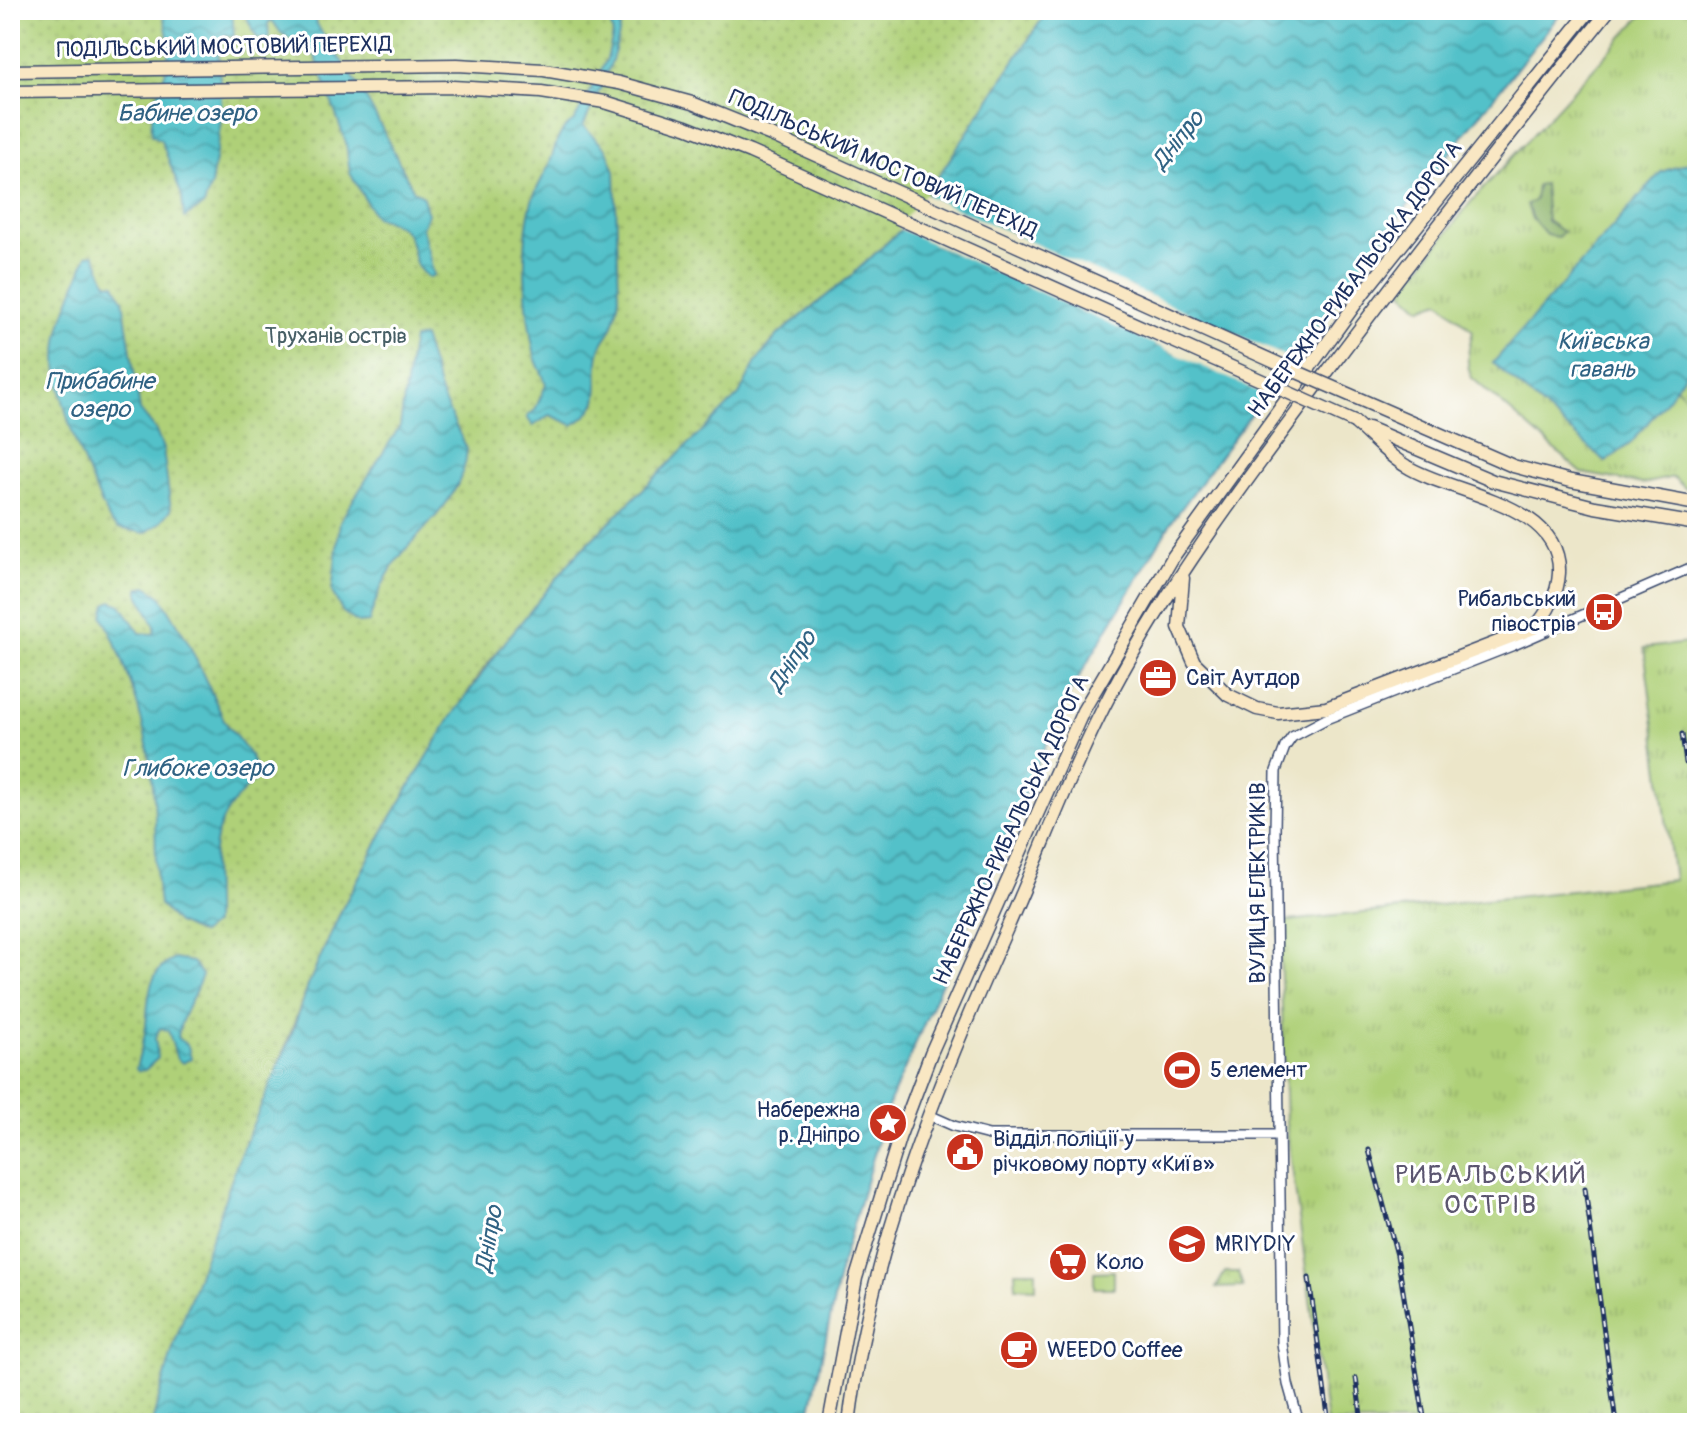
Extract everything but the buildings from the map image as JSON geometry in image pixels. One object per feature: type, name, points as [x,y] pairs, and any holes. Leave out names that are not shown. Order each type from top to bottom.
[{"type":"main road","name":"НАБЕРЕЖНО-РИБАЛЬСЬКА ДОРОГА","points":[[829,1423],[856,1278],[899,1138],[931,1053],[1083,711],[1173,557],[1364,292],[1590,10]]},
{"type":"main road","name":"НАБЕРЕЖНО-РИБАЛЬСЬКА ДОРОГА","points":[[849,1423],[875,1280],[929,1115],[966,1020],[1090,734],[1183,571],[1377,305],[1609,10]]},
{"type":"main road","name":"ПОДІЛЬСЬКИЙ МОСТОВИЙ ПЕРЕХІД","points":[[10,71],[457,65],[544,70],[619,83],[692,103],[771,135],[1462,447],[1513,466],[1571,481],[1697,504]]},
{"type":"main road","name":"ПОДІЛЬСЬКИЙ МОСТОВИЙ ПЕРЕХІД","points":[[10,92],[453,87],[541,92],[605,102],[686,127],[750,152],[1493,481],[1595,507],[1697,524]]},
{"type":"main road","points":[[1183,571],[1179,627],[1186,649],[1228,695],[1257,709],[1287,714],[1326,708],[1524,635],[1542,619],[1555,591],[1559,564],[1544,531],[1521,512],[1407,467],[1354,422]]},
{"type":"street","name":"ВУЛИЦЯ ЕЛЕКТРИКІВ","points":[[1299,1423],[1282,1343],[1276,771],[1292,737],[1326,719],[1514,645],[1697,565]]},
{"type":"street","points":[[929,1115],[954,1126],[989,1135],[1278,1135]]},
{"type":"green space","name":"Труханів острів","points":[[10,10],[1048,10],[907,224],[851,276],[777,336],[756,362],[740,395],[576,555],[480,673],[389,821],[342,909],[309,983],[174,1345],[152,1423],[10,1423]]},
{"type":"green space","points":[[1647,10],[1697,10],[1697,160],[1661,172],[1605,462],[1632,442],[1675,386],[1687,398],[1691,395],[1697,403],[1697,488],[1685,488],[1673,477],[1643,484],[1582,473],[1472,378],[1468,360],[1473,331],[1440,301],[1421,308],[1402,291],[1470,203]]},
{"type":"green space","points":[[1544,184],[1547,221],[1563,232],[1558,237],[1546,235],[1532,219],[1527,205],[1535,200],[1537,185]]},
{"type":"green space","points":[[1697,356],[1697,403],[1691,395],[1687,398],[1675,386]]},
{"type":"green space","points":[[1697,642],[1697,1423],[1327,1423],[1286,1123],[1279,922],[1674,880],[1644,648]]},
{"type":"green space","points":[[1015,1271],[1036,1271],[1036,1288],[1016,1287]]},
{"type":"green space","points":[[1114,1271],[1114,1288],[1094,1288],[1094,1272]]},
{"type":"green space","points":[[1225,1272],[1238,1272],[1243,1287],[1216,1288]]},
{"type":"water","name":"Бабине озеро","points":[[162,10],[232,10],[234,37],[225,35],[218,51],[222,114],[211,185],[204,205],[184,218],[182,196],[161,140],[152,135],[153,113],[169,48]]},
{"type":"water","name":"Бабине озеро","points":[[243,10],[311,10],[326,39],[366,98],[414,191],[422,195],[428,214],[422,228],[434,275],[429,278],[420,270],[409,236],[403,229],[375,217],[350,173],[346,143],[315,55],[281,33],[272,20],[268,23],[269,39],[257,38]]},
{"type":"water","points":[[607,10],[622,10],[618,41],[583,126],[607,150],[615,171],[617,310],[600,349],[598,391],[592,408],[573,425],[550,415],[533,426],[527,417],[535,410],[546,385],[536,360],[529,320],[525,278],[528,218],[558,138],[574,121],[607,59],[613,35]]},
{"type":"water","name":"Дніпро","points":[[1048,10],[1563,10],[1403,212],[1313,333],[1288,352],[1259,403],[1170,524],[1066,699],[889,1104],[842,1262],[808,1423],[152,1423],[174,1345],[241,1152],[290,1039],[309,983],[342,909],[389,821],[451,717],[508,638],[576,555],[739,395],[756,362],[777,336],[851,276],[907,224]]},
{"type":"water","name":"Київська гавань","points":[[1697,160],[1697,356],[1632,442],[1606,462],[1493,363],[1661,172]]},
{"type":"water","name":"Прибабине озеро","points":[[94,254],[107,283],[115,284],[123,300],[140,410],[155,429],[163,449],[171,510],[160,523],[145,533],[118,528],[110,521],[75,440],[58,375],[60,330],[87,255]]},
{"type":"water","points":[[423,337],[442,397],[467,449],[465,465],[453,494],[391,570],[369,622],[358,623],[343,612],[332,592],[340,521],[400,426],[413,339]]},
{"type":"water","name":"Глибоке озеро","points":[[147,586],[162,598],[188,642],[225,722],[255,766],[254,781],[225,815],[218,831],[213,863],[214,924],[201,934],[177,923],[159,904],[154,799],[148,752],[130,682],[103,616],[106,604],[112,601],[121,605],[140,633],[154,634],[155,626],[139,594],[139,589]]},
{"type":"water","points":[[174,959],[192,962],[202,975],[178,1038],[188,1046],[191,1058],[183,1063],[177,1059],[168,1030],[160,1028],[155,1038],[158,1058],[145,1070],[138,1071],[151,987],[158,971]]},
{"type":"pier","points":[[924,194],[1289,358],[1268,396],[898,228]]},
{"type":"railway","points":[[1682,734],[1686,763]]},
{"type":"railway","points":[[1369,1150],[1397,1255],[1425,1423]]},
{"type":"railway","points":[[1585,1188],[1616,1423]]},
{"type":"railway","points":[[1309,1278],[1329,1423]]},
{"type":"railway","points":[[1356,1378],[1362,1423]]},
{"type":"place","name":"Рибальський півострів","points":[[1604,612]]},
{"type":"place","name":"Світ Аутдор","points":[[1158,678]]},
{"type":"place","name":"5 елемент","points":[[1182,1070]]},
{"type":"place","name":"Набережна р. Дніпро","points":[[888,1123]]},
{"type":"place","name":"Відділ поліції у річковому порту «Київ»","points":[[965,1152]]},
{"type":"place","name":"MRIYDIY","points":[[1187,1244]]},
{"type":"place","name":"Коло","points":[[1068,1262]]},
{"type":"place","name":"WEEDO Coffee","points":[[1019,1350]]},
{"type":"district","name":"РИБАЛЬСЬКИЙ ОСТРІВ","points":[[1491,1190]]}]
